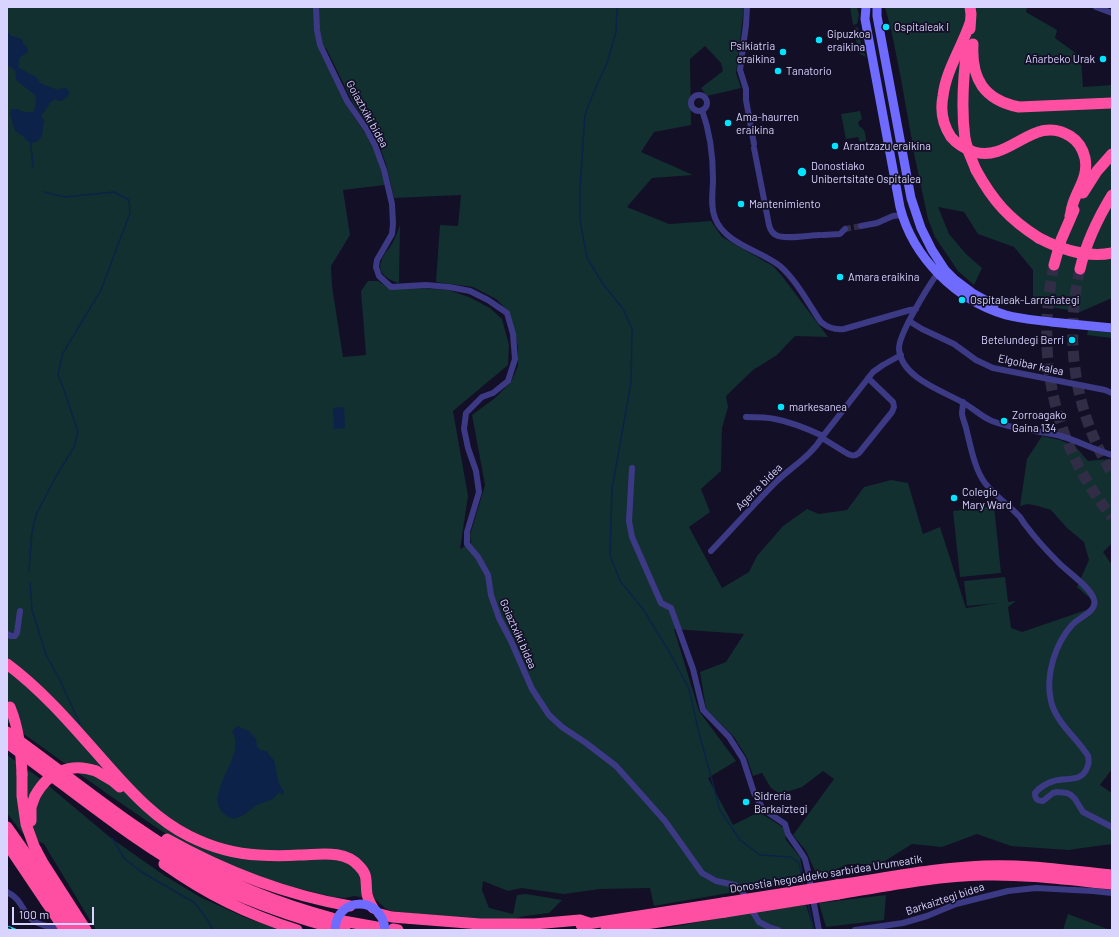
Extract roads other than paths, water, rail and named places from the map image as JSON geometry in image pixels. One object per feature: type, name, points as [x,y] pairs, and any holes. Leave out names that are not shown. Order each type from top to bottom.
[{"type":"highway","points":[[970,7],[970,23],[964,70],[962,103],[963,122],[969,153],[976,170],[990,194],[1000,207],[1022,227],[1039,238],[1074,252],[1093,255],[1112,253]]},
{"type":"highway","points":[[962,103],[978,17],[978,7]]},
{"type":"highway","points":[[970,23],[944,88],[942,108],[943,117],[953,140],[976,153],[984,154],[1003,150],[1028,136],[1041,131],[1054,130],[1062,132],[1078,142],[1084,153],[1084,177],[1072,207],[1054,265]]},
{"type":"highway","points":[[973,44],[974,71],[983,88],[990,96],[998,101],[1019,107],[1112,103]]},
{"type":"highway","points":[[1070,216],[1093,178],[1112,154]]},
{"type":"highway","points":[[1080,269],[1088,244],[1099,219],[1112,196]]},
{"type":"highway","points":[[7,664],[28,681],[54,706],[138,799],[156,815],[187,835],[210,845],[234,852],[284,856],[324,854],[340,855],[358,864],[363,870],[369,899],[377,911],[392,917],[480,924],[534,924],[580,920],[589,923]]},
{"type":"highway","points":[[9,704],[15,719],[21,750],[22,796],[26,824],[34,846],[43,863],[62,892]]},
{"type":"highway","points":[[7,732],[152,838],[183,857],[219,876],[270,899],[314,913],[338,926]]},
{"type":"highway","points":[[7,743],[148,846],[178,865],[215,884],[266,907],[286,914],[338,926],[398,930]]},
{"type":"highway","points":[[76,930],[62,892],[39,850],[34,835],[31,824],[31,812],[35,796],[49,777],[60,771],[78,767],[96,771],[113,781],[130,796],[138,799]]},
{"type":"highway","points":[[114,810],[124,813],[200,857],[272,886],[334,903],[354,905],[363,898],[367,886]]},
{"type":"highway","points":[[118,825],[124,834],[145,850],[209,894],[241,910],[298,930]]},
{"type":"highway","points":[[7,827],[69,911],[86,930]]},
{"type":"highway","points":[[7,844],[64,930]]},
{"type":"highway","name":"Donostia hegoaldeko sarbidea Urumeatik","points":[[606,930],[724,908],[837,890],[944,869],[986,866],[1028,867],[1112,875]]},
{"type":"highway","name":"Donostia hegoaldeko sarbidea Urumeatik","points":[[837,890],[986,875],[1029,876],[1112,884]]},
{"type":"highway","name":"Donostia hegoaldeko sarbidea Urumeatik","points":[[544,930],[589,923],[724,908]]},
{"type":"main road","points":[[866,7],[865,19],[900,207],[911,236],[937,274],[980,305],[1006,315],[1112,328]]},
{"type":"main road","points":[[877,7],[877,16],[911,198],[918,220],[937,259],[945,270],[965,288]]},
{"type":"main road","points":[[903,215],[914,217],[918,220]]},
{"type":"main road","points":[[919,249],[929,259],[932,258],[932,250]]},
{"type":"main road","points":[[937,259],[937,274]]},
{"type":"main road","points":[[937,274],[943,274],[989,303],[1008,310],[1024,314],[1112,323]]},
{"type":"main road","points":[[338,926],[336,923],[338,918],[345,909],[354,905],[366,904],[377,911],[386,929]]},
{"type":"street","name":"Goiaztxiki bidea","points":[[316,7],[317,30],[320,45],[347,101],[375,144],[384,170],[392,204],[392,234],[376,260],[378,276],[391,286],[426,285],[470,290],[507,313],[513,334],[515,359],[508,381],[493,393],[482,397],[466,413],[464,429],[468,448],[476,471],[479,492],[467,532],[467,544],[478,557],[488,575],[491,595],[499,618],[532,689],[549,715],[562,727],[616,766],[665,821],[702,873],[716,881],[735,885],[742,891],[759,922],[778,930]]},
{"type":"street","points":[[747,7],[740,70],[746,89],[746,100],[754,146],[771,231],[783,238],[822,235],[843,231]]},
{"type":"street","points":[[1096,7],[1112,13]]},
{"type":"street","points":[[702,110],[706,120],[711,150],[714,217],[719,226],[731,238],[772,260],[781,267],[792,279],[821,322],[832,328],[844,329],[916,309]]},
{"type":"street","points":[[861,226],[903,215]]},
{"type":"street","points":[[937,274],[900,339],[899,350],[907,368],[915,376],[963,402],[985,418],[1001,424],[1062,436],[1112,455]]},
{"type":"street","name":"Elgoibar kalea","points":[[909,321],[922,330],[954,344],[976,360],[993,368],[1105,390],[1112,393]]},
{"type":"street","name":"Agerre bidea","points":[[711,552],[776,482],[819,444],[873,372],[901,355]]},
{"type":"street","points":[[746,417],[773,419],[809,430],[823,437],[848,454],[856,456],[892,412],[894,407],[893,402],[868,378]]},
{"type":"street","points":[[963,402],[962,414],[975,461],[984,481],[1020,517],[1057,562],[1089,591],[1094,600],[1094,608],[1092,611],[1080,618],[1071,626],[1060,642],[1051,666],[1049,691],[1053,710],[1088,756],[1089,759],[1087,768],[1080,777],[1055,780],[1042,787],[1035,792],[1036,800],[1043,801],[1052,793],[1067,793],[1072,795],[1083,812],[1112,827]]},
{"type":"street","points":[[632,468],[629,521],[632,537],[661,603],[672,608],[693,668],[703,710],[728,737],[743,759],[754,793],[763,809],[785,824],[788,834],[802,854],[807,865],[820,930]]},
{"type":"street","points":[[7,634],[15,636],[17,633],[20,611]]},
{"type":"street","name":"Barkaiztegi bidea","points":[[855,930],[904,923],[927,916],[956,904],[1008,890],[1036,888],[1112,893]]},
{"type":"street","points":[[7,892],[18,900],[28,916],[35,922],[52,927],[76,930]]},
{"type":"water","points":[[7,31],[11,36],[22,39],[23,43],[28,49],[27,53],[22,55],[20,59],[19,68],[36,77],[40,83],[58,90],[67,88],[69,92],[68,97],[61,101],[57,101],[56,99],[49,104],[41,116],[44,120],[42,136],[38,141],[33,143],[28,142],[23,136],[15,131],[10,114],[12,109],[17,109],[24,112],[33,112],[35,108],[36,96],[16,80],[14,70],[12,67],[7,66]]},
{"type":"water","points":[[344,407],[345,428],[334,429],[333,408]]},
{"type":"water","points":[[237,726],[249,731],[256,739],[257,747],[261,750],[267,751],[274,760],[279,784],[284,792],[283,795],[279,792],[273,799],[257,805],[244,815],[234,819],[224,813],[219,806],[218,798],[220,788],[235,749],[235,740],[232,731]]},
{"type":"waterway","points":[[617,7],[616,32],[607,63],[585,115],[580,188],[580,220],[587,258],[603,284],[623,309],[632,329],[631,383],[612,489],[610,555],[620,581],[643,609],[670,653],[689,689],[699,733],[720,810],[740,840],[760,855],[791,857],[799,863],[804,887]]},
{"type":"waterway","points":[[31,141],[33,167]]},
{"type":"waterway","points":[[29,571],[32,532],[36,515],[55,478],[74,447],[78,432],[58,374],[63,353],[101,290],[130,213],[129,200],[114,192],[65,197],[44,192]]},
{"type":"waterway","points":[[30,583],[32,610],[46,655],[59,678],[80,724]]},
{"type":"waterway","points":[[112,838],[124,858],[140,871],[195,903],[213,930]]},
{"type":"waterway","points":[[808,904],[814,930]]},
{"type":"tunnel","points":[[845,229],[861,226]]},
{"type":"tunnel","points":[[1054,265],[1049,299],[1047,332],[1048,365],[1054,398],[1063,429],[1075,460],[1092,489],[1112,517]]},
{"type":"tunnel","points":[[1080,269],[1075,295],[1073,322],[1073,348],[1076,374],[1081,400],[1089,425],[1099,449],[1112,473]]},
{"type":"railway","points":[[7,927],[15,930]]},
{"type":"place","name":"Ospitaleak I","points":[[886,27]]},
{"type":"place","name":"Gipuzkoa eraikina","points":[[819,40]]},
{"type":"place","name":"Psikiatria eraikina","points":[[783,52]]},
{"type":"place","name":"Añarbeko Urak","points":[[1103,59]]},
{"type":"place","name":"Tanatorio","points":[[778,71]]},
{"type":"place","name":"Ama-haurren eraikina","points":[[728,123]]},
{"type":"place","name":"Arantzazu eraikina","points":[[835,146]]},
{"type":"place","name":"Donostiako Unibertsitate Ospitalea","points":[[802,172]]},
{"type":"place","name":"Mantenimiento","points":[[741,204]]},
{"type":"place","name":"Amara eraikina","points":[[840,277]]},
{"type":"place","name":"Ospitaleak-Larrañategi","points":[[962,300]]},
{"type":"place","name":"Betelundegi Berri","points":[[1072,340]]},
{"type":"place","name":"markesanea","points":[[781,407]]},
{"type":"place","name":"Zorroagako Gaina 134","points":[[1004,421]]},
{"type":"place","name":"Colegio Mary Ward","points":[[954,498]]},
{"type":"place","name":"Sidrería Barkaiztegi","points":[[746,802]]}]
